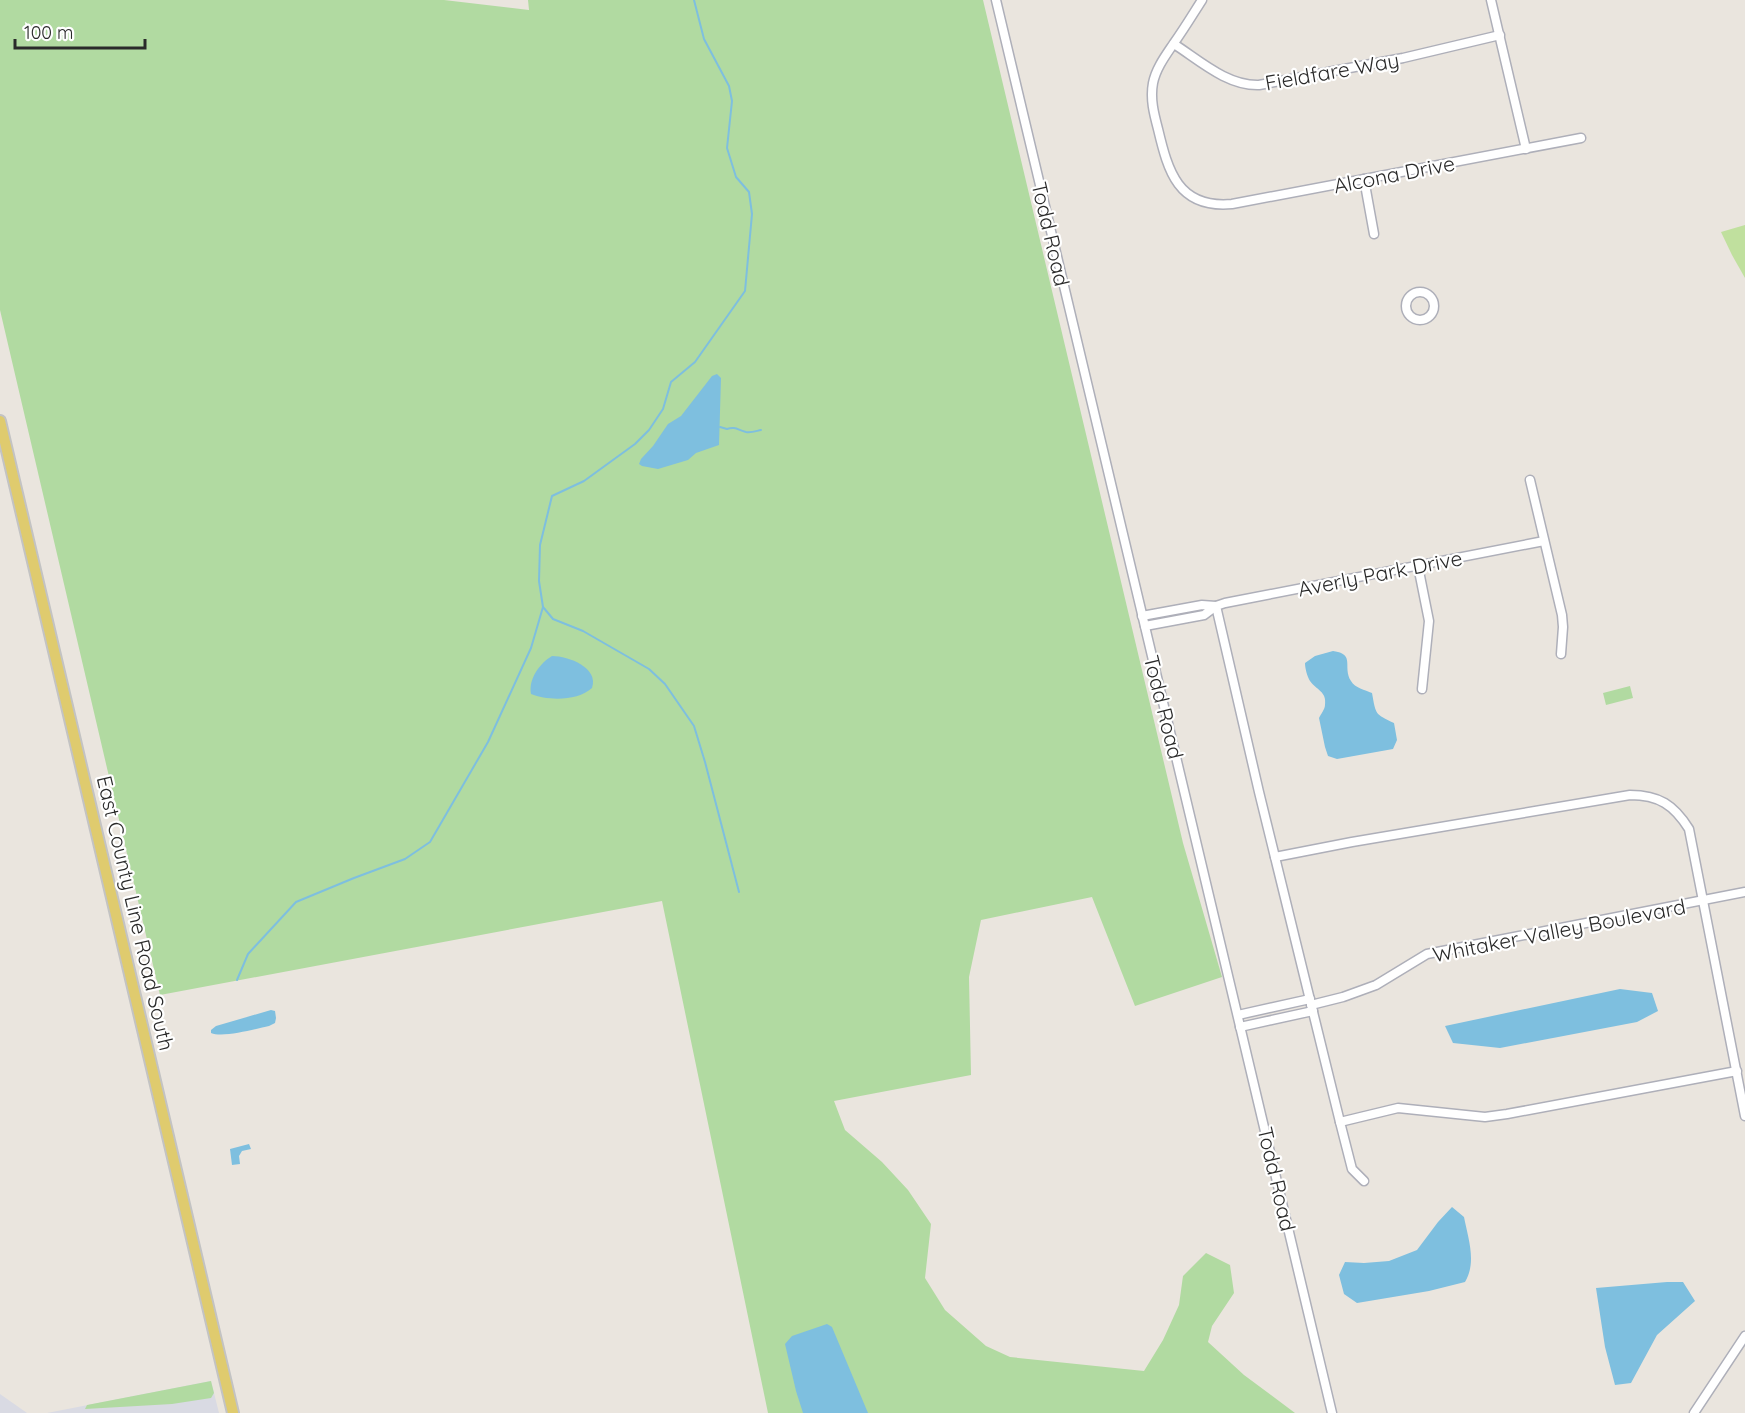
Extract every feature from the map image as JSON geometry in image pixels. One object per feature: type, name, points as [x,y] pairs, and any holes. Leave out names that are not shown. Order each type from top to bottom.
[{"type":"main road","name":"East County Line Road South","points":[[0,421],[233,1413]]},
{"type":"street","name":"Todd Road","points":[[996,0],[1332,1413]]},
{"type":"street","points":[[1174,44],[1202,0]]},
{"type":"street","points":[[1491,0],[1527,149]]},
{"type":"street","name":"Fieldfare Way","points":[[1174,44],[1230,79],[1253,85],[1403,58],[1500,35]]},
{"type":"street","name":"Alcona Drive","points":[[1174,44],[1160,64],[1155,76],[1153,108],[1165,160],[1172,176],[1187,194],[1206,202],[1220,205],[1232,204],[1581,138]]},
{"type":"street","points":[[1364,179],[1374,234]]},
{"type":"street","points":[[1530,480],[1562,618],[1561,654]]},
{"type":"street","name":"Averly Park Drive","points":[[1144,626],[1203,615],[1225,603],[1544,541]]},
{"type":"street","points":[[1419,566],[1429,621],[1422,689]]},
{"type":"street","name":"Averly Park Drive","points":[[1142,616],[1202,605],[1216,606]]},
{"type":"street","points":[[1216,606],[1352,1169],[1364,1181]]},
{"type":"street","points":[[1275,857],[1619,797],[1646,795],[1664,801],[1680,815],[1689,829],[1745,1116]]},
{"type":"street","name":"Whitaker Valley Boulevard","points":[[1240,1027],[1376,985],[1427,954],[1745,892]]},
{"type":"street","name":"Whitaker Valley Boulevard","points":[[1238,1015],[1311,1005]]},
{"type":"street","points":[[1340,1122],[1398,1108],[1485,1117],[1737,1071]]},
{"type":"street","points":[[1694,1413],[1745,1336]]},
{"type":"shaded area","points":[[211,1381],[219,1413],[47,1413]]},
{"type":"shaded area","points":[[0,1394],[27,1413],[0,1413]]},
{"type":"green space","points":[[0,0],[444,0],[529,10],[528,0],[983,0],[1183,843],[1222,977],[1135,1006],[1092,897],[981,920],[969,977],[971,1075],[834,1101],[845,1130],[882,1162],[908,1190],[931,1224],[925,1278],[945,1310],[986,1346],[1010,1357],[1144,1371],[1163,1340],[1179,1305],[1183,1276],[1206,1253],[1230,1265],[1234,1293],[1212,1326],[1208,1342],[1244,1375],[1295,1413],[768,1413],[662,901],[160,995],[0,310]]},
{"type":"green space","points":[[1745,225],[1745,278],[1721,232]]},
{"type":"green space","points":[[1630,686],[1633,698],[1606,705],[1603,693]]},
{"type":"green space","points":[[211,1381],[214,1393],[211,1398],[172,1404],[85,1409],[87,1405]]},
{"type":"water","points":[[717,374],[721,378],[719,445],[696,453],[688,460],[658,469],[639,464],[668,424],[681,416],[712,376]]},
{"type":"water","points":[[1333,651],[1346,658],[1349,676],[1353,683],[1372,693],[1377,713],[1394,723],[1397,740],[1393,749],[1337,759],[1328,756],[1319,718],[1325,707],[1325,700],[1310,681],[1305,663],[1315,656]]},
{"type":"water","points":[[552,656],[581,664],[591,675],[592,688],[579,695],[563,698],[546,698],[531,694],[533,677],[543,663]]},
{"type":"water","points":[[1620,989],[1652,993],[1658,1011],[1637,1022],[1500,1048],[1453,1043],[1445,1026]]},
{"type":"water","points":[[271,1010],[275,1011],[276,1018],[275,1023],[269,1026],[231,1034],[211,1033],[216,1026]]},
{"type":"water","points":[[249,1144],[251,1149],[242,1151],[239,1156],[240,1164],[232,1165],[230,1149]]},
{"type":"water","points":[[1452,1207],[1464,1217],[1469,1242],[1471,1258],[1469,1274],[1465,1282],[1429,1291],[1357,1303],[1344,1294],[1339,1275],[1345,1262],[1389,1261],[1417,1250]]},
{"type":"water","points":[[1683,1282],[1695,1301],[1657,1335],[1631,1383],[1615,1385],[1605,1347],[1596,1288]]},
{"type":"water","points":[[827,1324],[832,1327],[868,1413],[803,1413],[785,1344],[792,1336]]},
{"type":"waterway","points":[[694,0],[704,39],[729,86],[732,101],[727,148],[736,177],[749,192],[752,214],[745,291],[695,362],[671,382],[663,409],[649,430],[635,444],[584,481],[552,496],[540,545],[539,581],[543,607],[553,619],[583,631],[649,669],[665,684],[694,726],[739,892]]},
{"type":"waterway","points":[[720,427],[748,432],[761,430]]},
{"type":"waterway","points":[[237,980],[248,954],[296,902],[405,859],[430,842],[488,742],[531,648],[543,607]]}]
